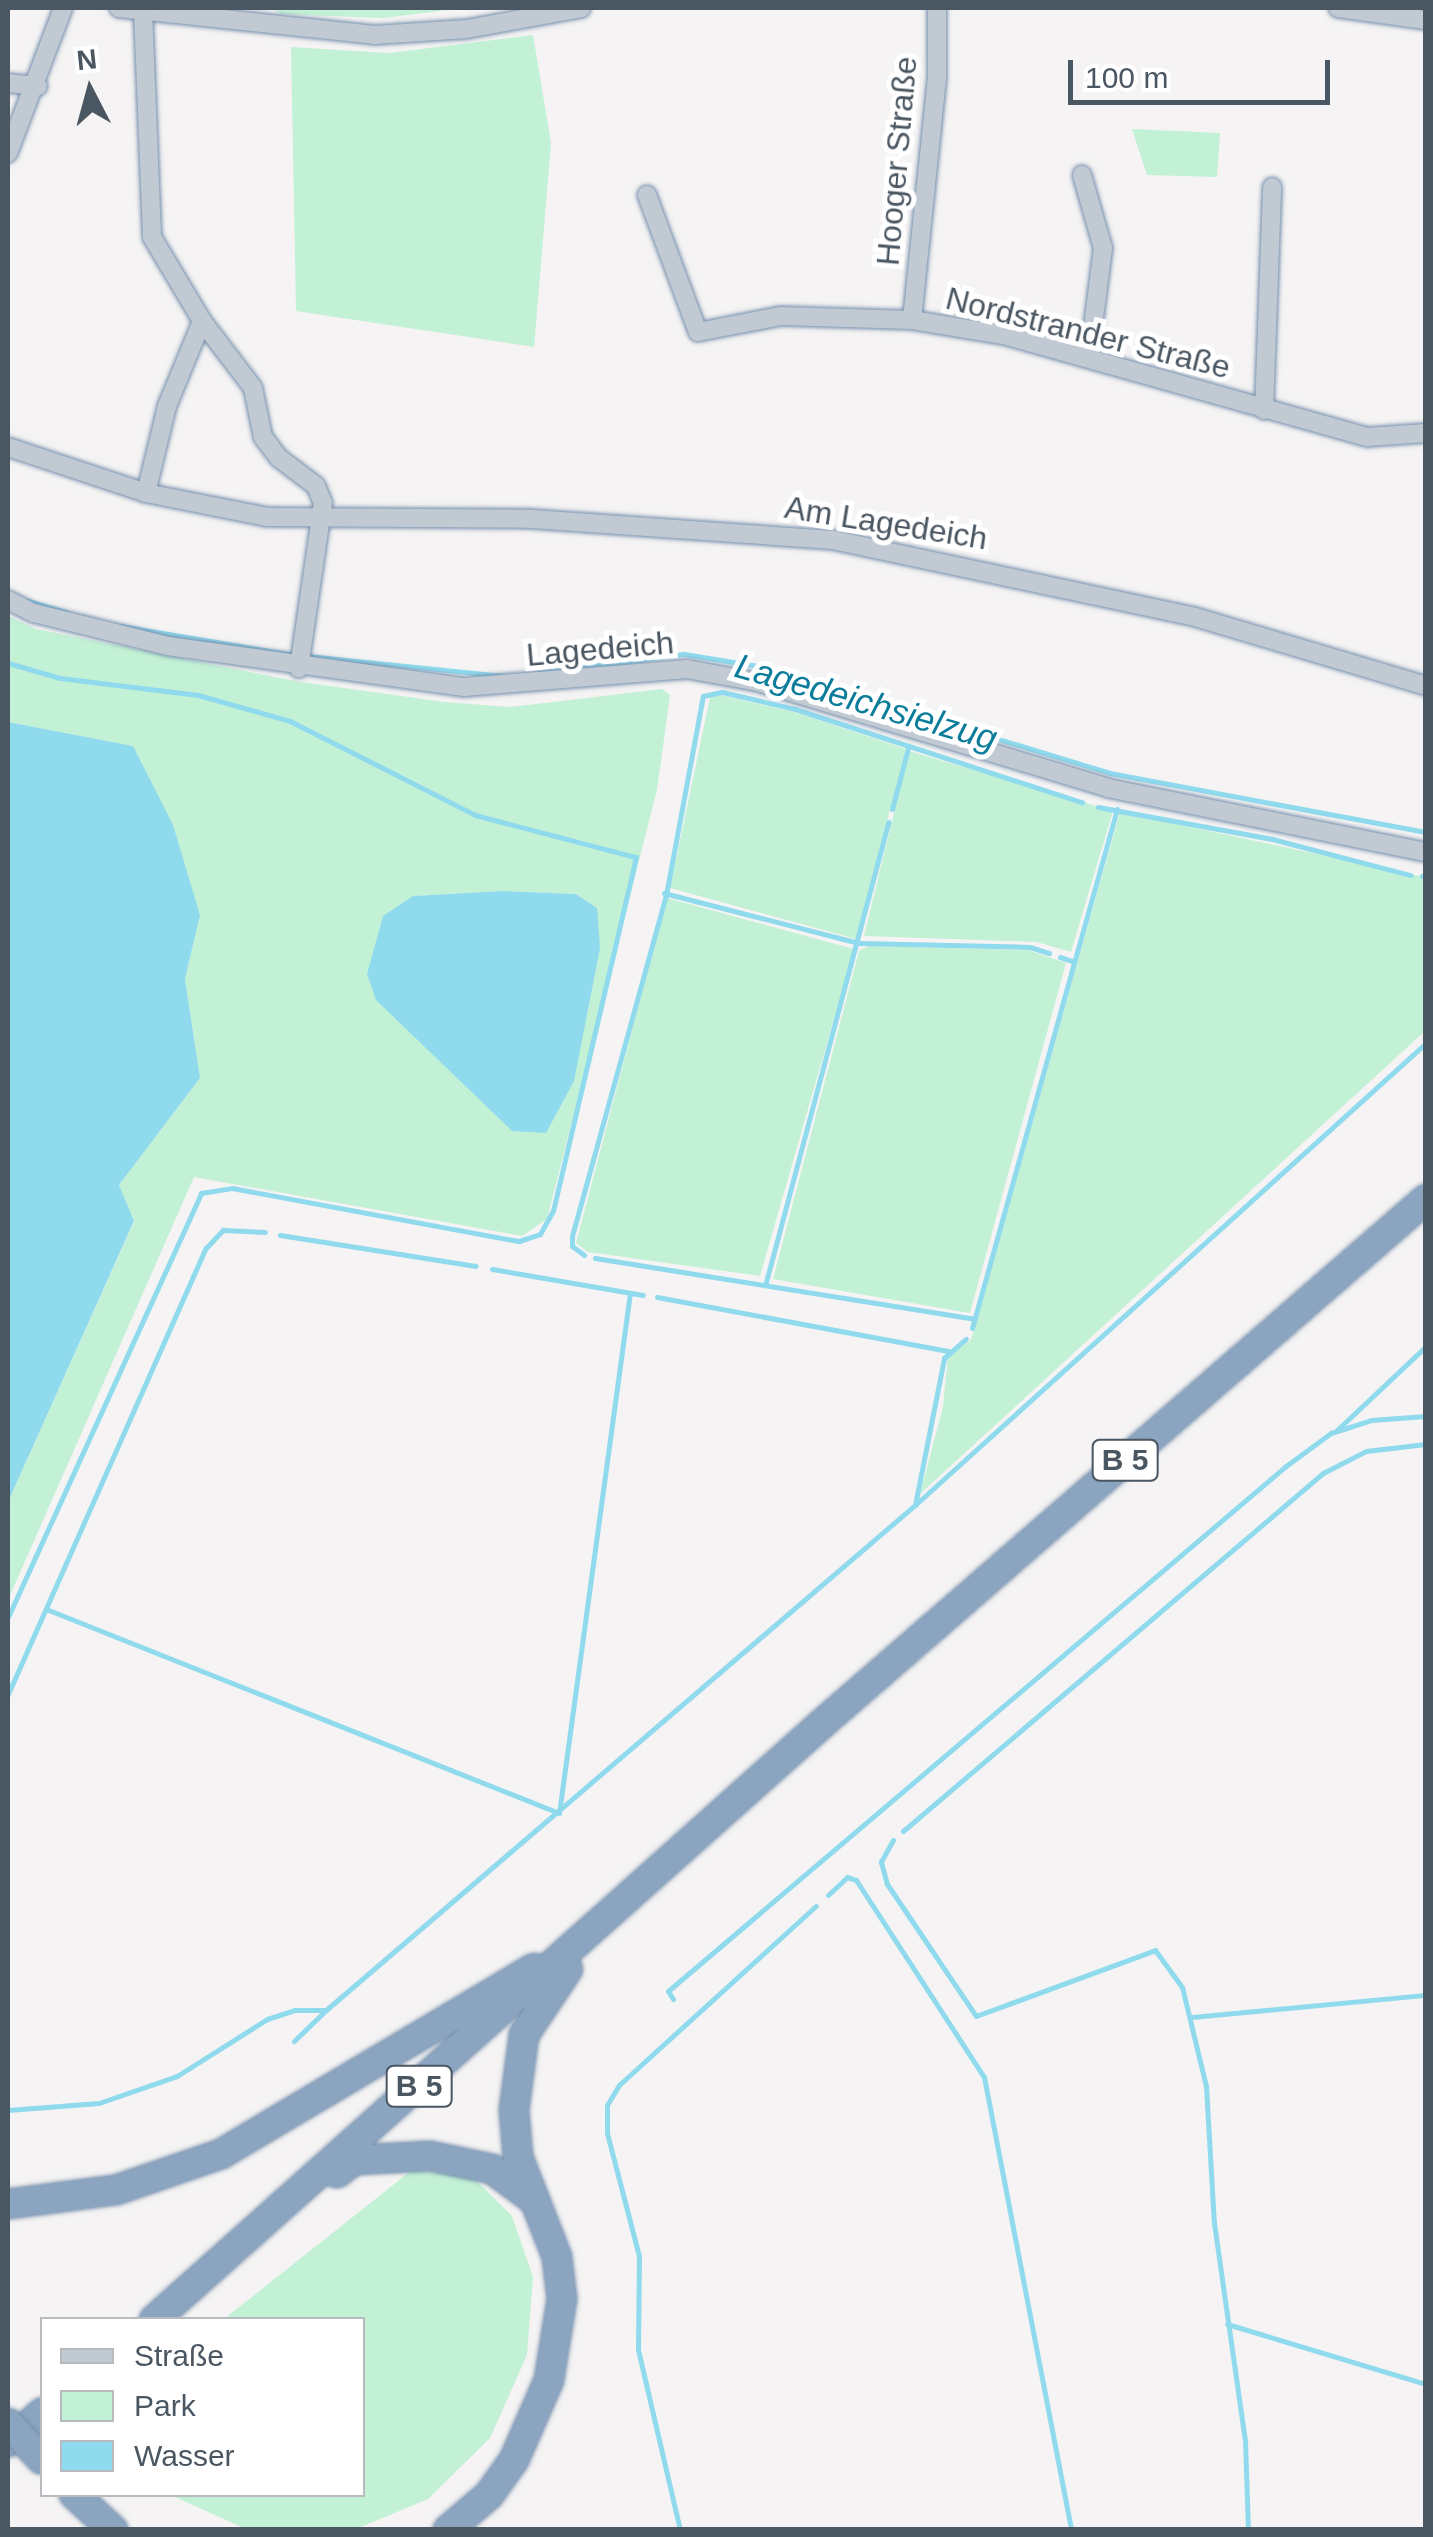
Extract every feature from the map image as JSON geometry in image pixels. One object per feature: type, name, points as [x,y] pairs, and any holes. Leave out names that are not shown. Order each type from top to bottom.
[{"type":"highway","name":"B 5","points":[[158,2317],[264,2227],[583,1938],[1426,1200]]},
{"type":"highway","points":[[448,2530],[488,2494],[514,2460],[548,2380],[562,2299],[558,2256],[514,2138],[518,2060],[533,2016],[583,1938]]},
{"type":"highway","points":[[8,2204],[116,2190],[222,2154],[432,2022],[583,1938]]},
{"type":"highway","points":[[264,2227],[354,2160],[393,2156],[468,2162],[510,2179],[536,2201]]},
{"type":"highway","points":[[8,2442],[40,2415]]},
{"type":"highway","points":[[8,2423],[40,2458]]},
{"type":"highway","points":[[77,2497],[113,2530]]},
{"type":"street","points":[[8,152],[38,86],[62,8]]},
{"type":"street","points":[[119,8],[234,14],[415,35],[581,8]]},
{"type":"street","name":"Hooger Straße","points":[[912,320],[937,77],[937,8]]},
{"type":"street","points":[[1338,8],[1426,20]]},
{"type":"street","points":[[142,11],[152,237],[202,321],[253,388],[263,436],[278,458],[316,486],[322,520],[300,668]]},
{"type":"street","points":[[8,82],[38,86]]},
{"type":"street","points":[[1082,174],[1102,248],[1089,358]]},
{"type":"street","points":[[1264,410],[1272,187]]},
{"type":"street","name":"Nordstrander Straße","points":[[648,195],[698,332],[781,316],[912,320],[1089,358],[1368,436],[1426,433]]},
{"type":"street","points":[[146,493],[167,406],[202,321]]},
{"type":"street","name":"Am Lagedeich","points":[[8,447],[146,493],[267,517],[532,519],[834,540],[1195,617],[1426,686]]},
{"type":"street","name":"Lagedeich","points":[[8,600],[86,628],[300,668],[464,687],[687,669],[758,682],[1108,788],[1426,852]]},
{"type":"green space","points":[[272,8],[463,8],[384,18],[280,14]]},
{"type":"green space","points":[[533,35],[551,143],[534,347],[296,311],[291,47],[389,53]]},
{"type":"green space","points":[[1132,129],[1220,133],[1217,177],[1147,175]]},
{"type":"green space","points":[[8,616],[36,629],[295,681],[444,702],[511,707],[662,689],[670,695],[657,790],[547,1219],[522,1236],[194,1177],[8,1600],[8,1502],[134,1222],[119,1185],[200,1078],[185,979],[200,914],[133,746],[8,722]],"holes":[[[502,891],[576,894],[597,908],[413,896]]]},
{"type":"green space","points":[[711,693],[794,712],[906,749],[856,939],[670,888]]},
{"type":"green space","points":[[909,751],[1113,811],[1071,952],[1037,942],[864,936]]},
{"type":"green space","points":[[1120,812],[1425,877],[1425,1031],[920,1494],[943,1407],[948,1356],[971,1340]]},
{"type":"green space","points":[[667,898],[854,949],[760,1276],[588,1252],[576,1243]]},
{"type":"green space","points":[[869,946],[1028,950],[1066,963],[970,1313],[773,1279],[859,951]]},
{"type":"green space","points":[[412,2170],[472,2176],[512,2216],[533,2277],[527,2355],[490,2438],[428,2499],[356,2529],[248,2530],[175,2497],[365,2497],[365,2317],[227,2317]]},
{"type":"water","points":[[8,722],[133,746],[173,825],[200,915],[185,979],[200,1078],[119,1185],[134,1221],[8,1502]]},
{"type":"water","points":[[502,891],[576,894],[597,908],[600,948],[574,1081],[546,1133],[512,1131],[376,1000],[367,974],[383,916],[413,896]]},
{"type":"waterway","name":"Lagedeichsielzug","points":[[29,601],[66,612]]},
{"type":"waterway","name":"Lagedeichsielzug","points":[[121,626],[288,654],[506,676]]},
{"type":"waterway","name":"Lagedeichsielzug","points":[[537,673],[684,654],[758,666],[1110,773],[1426,832]]},
{"type":"waterway","points":[[8,663],[60,678],[198,695],[290,721],[475,815],[635,857]]},
{"type":"waterway","points":[[584,1255],[572,1246],[572,1236],[666,895],[703,696],[722,692],[795,709],[1082,802]]},
{"type":"waterway","points":[[892,809],[908,748]]},
{"type":"waterway","points":[[1098,807],[1272,839],[1410,875]]},
{"type":"waterway","points":[[972,1328],[1117,809]]},
{"type":"waterway","points":[[766,1282],[888,822]]},
{"type":"waterway","points":[[8,1617],[201,1193],[232,1188],[519,1241],[540,1234],[553,1211],[636,857]]},
{"type":"waterway","points":[[1422,876],[1426,875]]},
{"type":"waterway","points":[[664,893],[859,943],[1030,947],[1049,953]]},
{"type":"waterway","points":[[1060,957],[1072,961]]},
{"type":"waterway","points":[[8,2110],[99,2103],[177,2076],[267,2019],[294,2010],[326,2010],[915,1505],[1426,1043]]},
{"type":"waterway","points":[[8,1694],[206,1248],[223,1230],[265,1232]]},
{"type":"waterway","points":[[280,1235],[476,1266]]},
{"type":"waterway","points":[[595,1258],[974,1319]]},
{"type":"waterway","points":[[492,1269],[643,1295]]},
{"type":"waterway","points":[[46,1609],[559,1813],[630,1293]]},
{"type":"waterway","points":[[657,1297],[948,1351]]},
{"type":"waterway","points":[[915,1505],[944,1358],[966,1339]]},
{"type":"waterway","points":[[1337,1430],[1426,1346]]},
{"type":"waterway","points":[[673,1999],[668,1991],[1286,1466],[1331,1433],[1371,1420],[1426,1416]]},
{"type":"waterway","points":[[903,1831],[1323,1473],[1366,1451],[1426,1444]]},
{"type":"waterway","points":[[893,1840],[881,1862],[887,1884],[976,2016],[1155,1950],[1182,1987],[1206,2086],[1214,2223],[1245,2440],[1248,2530]]},
{"type":"waterway","points":[[828,1895],[847,1877],[856,1880],[984,2077],[1071,2530]]},
{"type":"waterway","points":[[680,2530],[638,2350],[639,2256],[607,2133],[607,2105],[619,2085],[816,1906]]},
{"type":"waterway","points":[[1192,2017],[1426,1995]]},
{"type":"waterway","points":[[294,2041],[324,2012]]},
{"type":"waterway","points":[[1227,2324],[1426,2384]]}]
